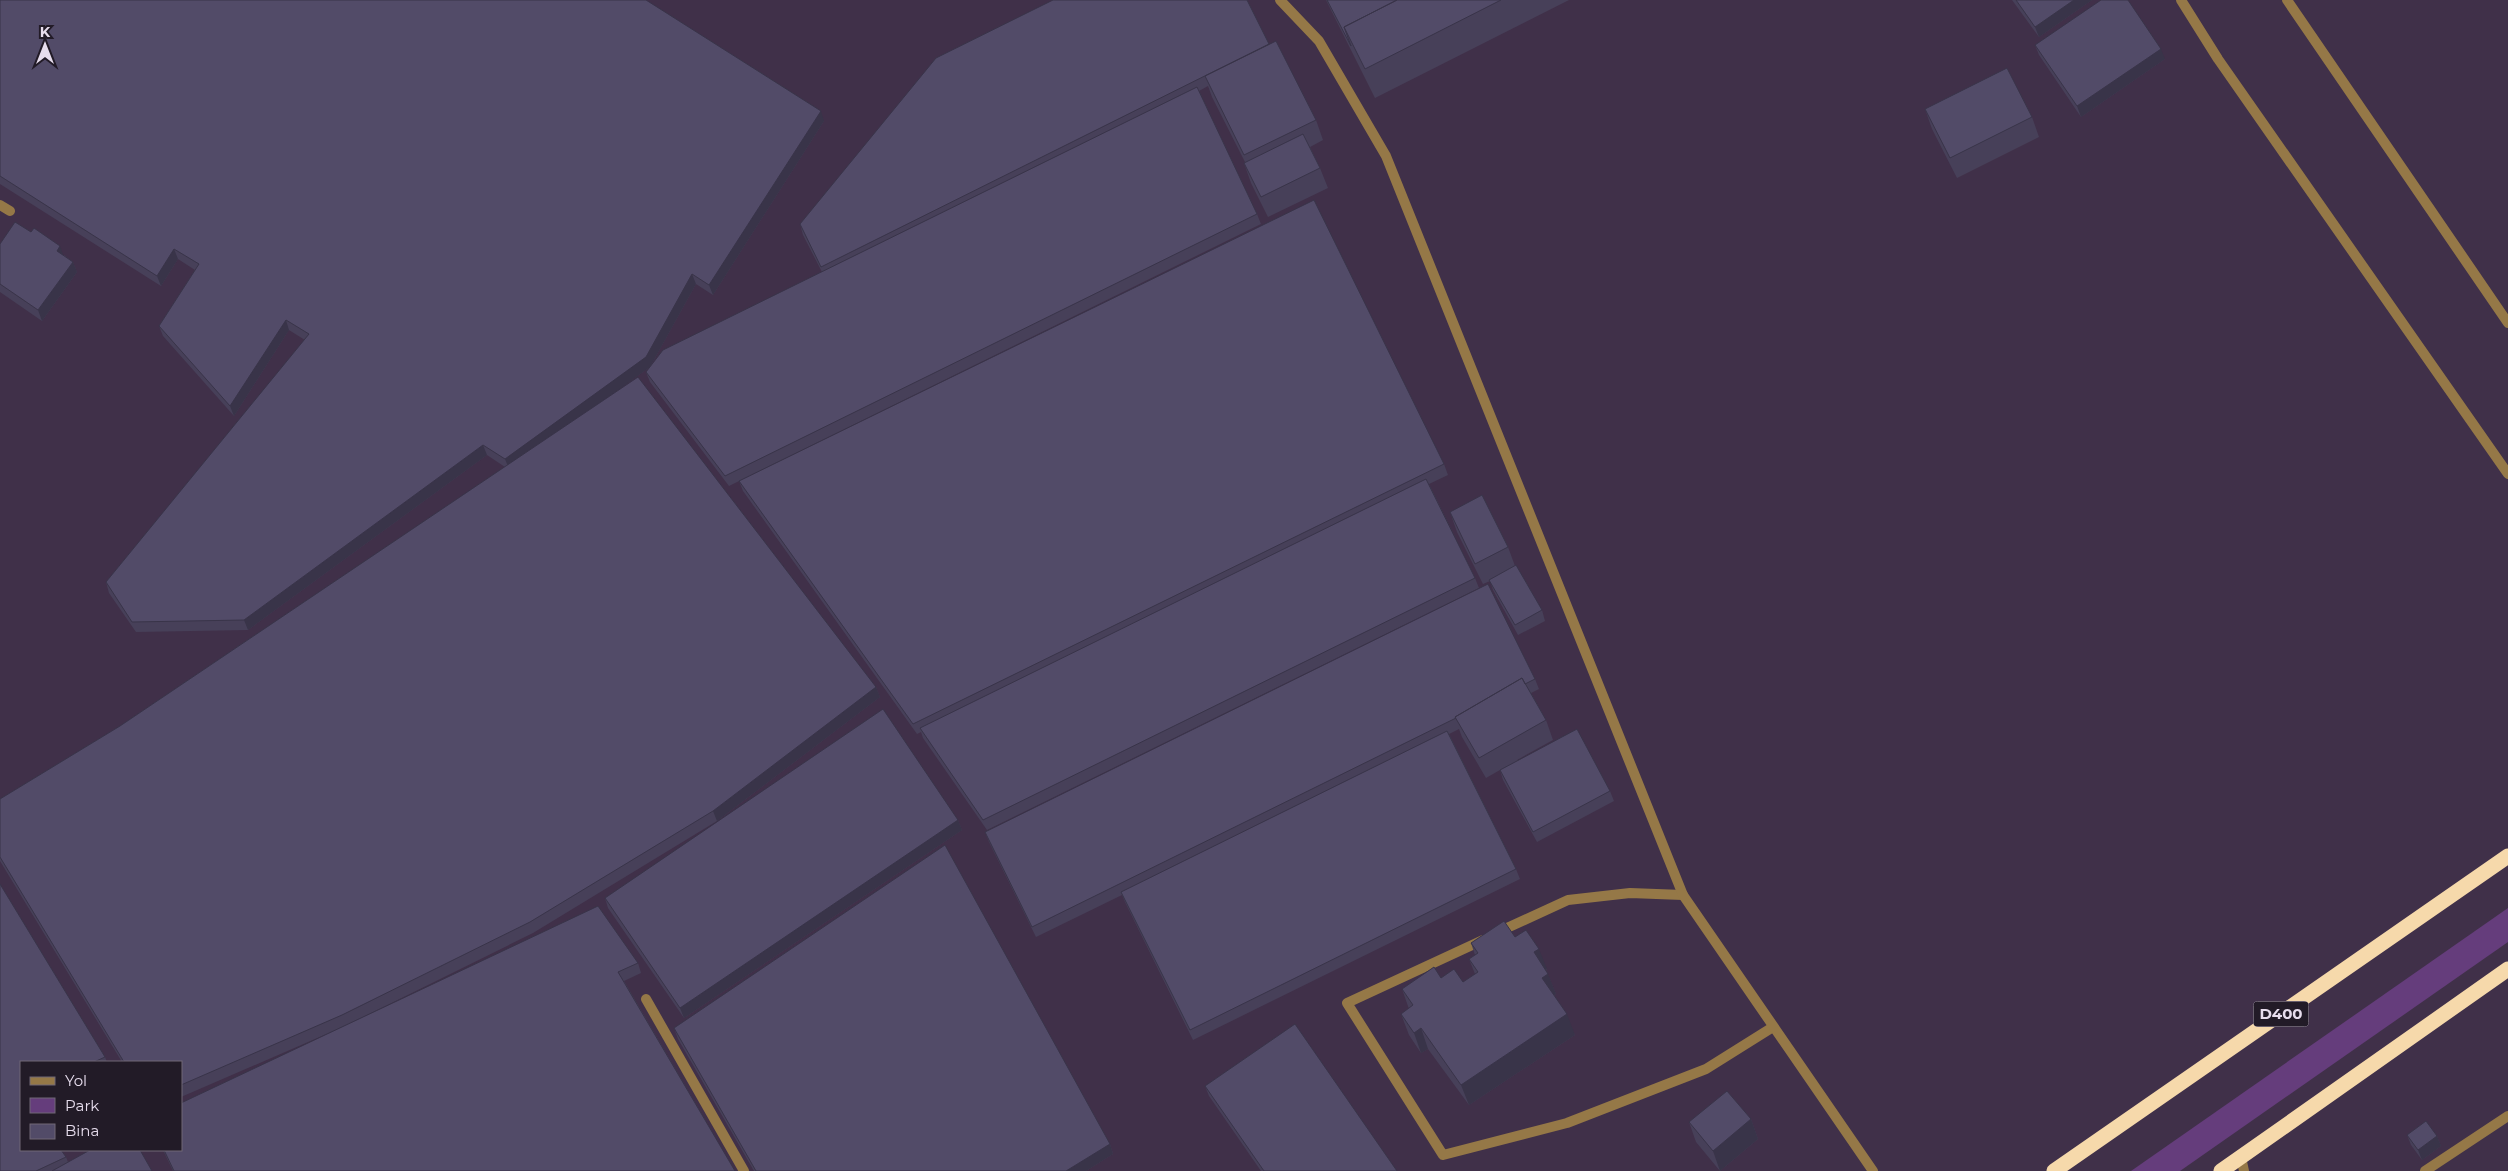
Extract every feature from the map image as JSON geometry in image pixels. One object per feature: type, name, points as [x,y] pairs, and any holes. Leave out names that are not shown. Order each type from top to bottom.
[{"type":"highway","name":"D400","points":[[2054,1171],[2508,856]]},
{"type":"highway","points":[[2221,1171],[2242,1164],[2508,970]]},
{"type":"street","points":[[1280,0],[1319,41],[1386,156],[1683,895],[1873,1171]]},
{"type":"street","points":[[2181,0],[2218,59],[2508,474]]},
{"type":"street","points":[[2287,0],[2508,323]]},
{"type":"street","points":[[0,205],[10,211]]},
{"type":"street","points":[[1683,895],[1630,893],[1568,900],[1347,1003],[1443,1155],[1566,1123],[1697,1073],[1773,1027]]},
{"type":"street","points":[[646,999],[744,1171]]},
{"type":"street","points":[[2426,1171],[2508,1116]]},
{"type":"green space","points":[[2508,908],[2508,942],[2180,1171],[2131,1171]]},
{"type":"building","points":[[0,0],[646,0],[821,111],[709,285],[692,274],[646,357],[505,459],[483,445],[244,620],[132,622],[106,582],[309,334],[286,320],[230,406],[159,326],[199,264],[174,249],[157,276],[0,176]]},
{"type":"building","points":[[1053,0],[1247,0],[1269,44],[821,267],[800,224],[936,58]]},
{"type":"building","points":[[1327,0],[1397,0],[1344,27],[1351,46]]},
{"type":"building","points":[[1397,0],[1501,0],[1365,69],[1344,27]]},
{"type":"building","points":[[2016,0],[2074,0],[2035,27]]},
{"type":"building","points":[[2101,0],[2128,0],[2161,49],[2077,106],[2035,45]]},
{"type":"building","points":[[1276,41],[1316,120],[1244,155],[1205,76]]},
{"type":"building","points":[[2007,68],[2032,117],[1950,158],[1925,109]]},
{"type":"building","points":[[1197,87],[1257,214],[725,476],[646,372],[663,350]]},
{"type":"building","points":[[1303,134],[1320,168],[1261,197],[1244,163]]},
{"type":"building","points":[[1314,200],[1444,464],[913,724],[739,481]]},
{"type":"building","points":[[15,222],[31,232],[34,228],[60,246],[57,251],[73,262],[38,310],[0,284],[0,244]]},
{"type":"building","points":[[638,377],[876,687],[713,811],[530,922],[342,1015],[182,1085],[182,1061],[123,1061],[0,857],[0,799],[120,726]]},
{"type":"building","points":[[1426,479],[1475,578],[983,820],[920,728]]},
{"type":"building","points":[[1482,495],[1508,547],[1475,564],[1450,512]]},
{"type":"building","points":[[1516,565],[1542,610],[1515,625],[1489,580]]},
{"type":"building","points":[[1488,584],[1535,679],[1525,684],[1522,678],[1456,718],[1032,927],[985,832]]},
{"type":"building","points":[[1522,678],[1546,720],[1479,758],[1455,717]]},
{"type":"building","points":[[883,709],[958,820],[680,1008],[605,898]]},
{"type":"building","points":[[1577,729],[1610,791],[1533,832],[1500,770]]},
{"type":"building","points":[[1447,731],[1516,869],[1190,1030],[1121,892]]},
{"type":"building","points":[[945,845],[1110,1144],[1066,1171],[756,1171],[674,1028]]},
{"type":"building","points":[[0,884],[105,1057],[96,1061],[20,1061],[20,1151],[62,1151],[66,1157],[36,1171],[0,1171]]},
{"type":"building","points":[[598,906],[638,963],[618,972],[735,1171],[174,1171],[164,1151],[182,1151],[182,1103]]},
{"type":"building","points":[[1504,921],[1515,937],[1526,930],[1539,949],[1534,952],[1548,974],[1542,978],[1567,1014],[1461,1085],[1421,1028],[1414,1033],[1401,1014],[1413,1005],[1402,989],[1434,967],[1441,978],[1454,969],[1463,982],[1478,972],[1469,959],[1478,953],[1471,943]]},
{"type":"building","points":[[1295,1024],[1397,1171],[1264,1171],[1205,1086]]},
{"type":"building","points":[[1727,1091],[1751,1119],[1713,1151],[1689,1122]]},
{"type":"building","points":[[2426,1121],[2437,1136],[2418,1150],[2407,1135]]},
{"type":"building","points":[[88,1151],[141,1151],[152,1171],[52,1171]]}]
